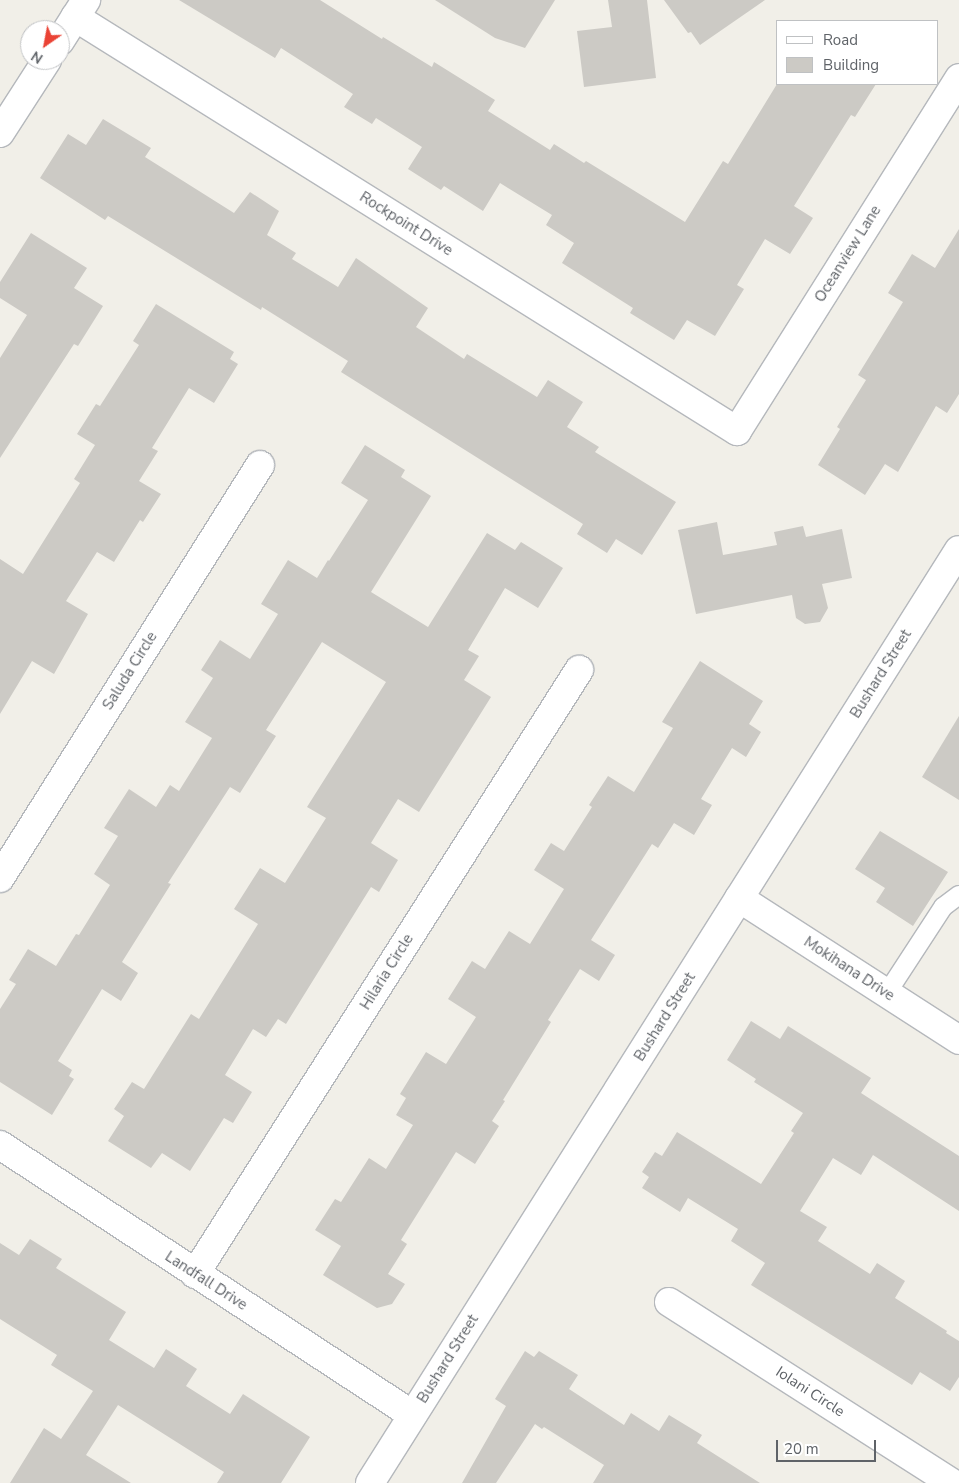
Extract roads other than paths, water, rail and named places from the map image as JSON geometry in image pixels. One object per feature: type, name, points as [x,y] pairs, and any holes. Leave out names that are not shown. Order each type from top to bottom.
[{"type":"street","points":[[70,25],[81,9]]},
{"type":"street","name":"Rockpoint Drive","points":[[81,9],[737,431]]},
{"type":"street","points":[[0,133],[41,70]]},
{"type":"street","name":"Oceanview Lane","points":[[737,431],[959,78]]},
{"type":"street","name":"Saluda Circle","points":[[0,878],[260,465]]},
{"type":"street","name":"Bushard Street","points":[[370,1483],[959,550]]},
{"type":"street","name":"Hilaria Circle","points":[[195,1274],[579,670]]},
{"type":"street","name":"Mokihana Drive","points":[[739,898],[959,1040]]},
{"type":"street","name":"Landfall Drive","points":[[0,1145],[413,1415]]},
{"type":"street","name":"Iolani Circle","points":[[669,1302],[952,1483]]},
{"type":"lane","points":[[887,994],[943,907],[959,895]]}]
